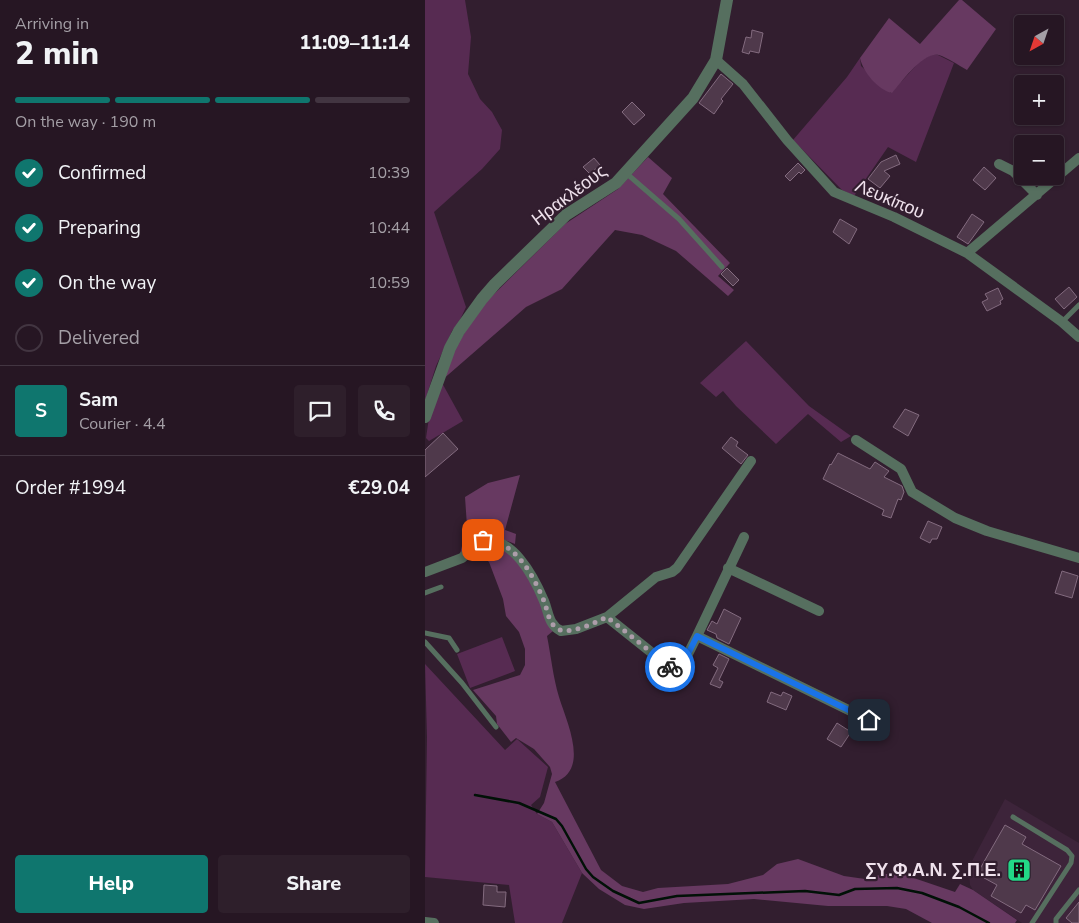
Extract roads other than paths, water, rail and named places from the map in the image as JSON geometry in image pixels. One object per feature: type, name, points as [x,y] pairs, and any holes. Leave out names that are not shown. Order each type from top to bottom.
[{"type":"street","name":"Ηρακλέους","points":[[425,417],[450,348],[481,299],[557,223],[573,210],[611,188],[693,98],[716,60],[727,0]]},
{"type":"street","name":"Λευκίπου","points":[[716,60],[743,84],[790,144],[834,192],[903,221],[967,253],[1079,336]]},
{"type":"street","points":[[967,253],[1079,158]]},
{"type":"street","points":[[999,164],[1013,171],[1037,195]]},
{"type":"street","points":[[856,440],[901,469],[912,492],[955,518],[987,531],[1079,558]]},
{"type":"street","points":[[425,572],[462,558],[480,541],[495,541],[509,549],[522,563],[538,589],[549,619],[554,626],[561,630],[569,630],[607,617],[659,575],[672,572],[677,568],[751,462]]},
{"type":"street","points":[[607,617],[674,669],[677,669],[682,666],[744,537]]},
{"type":"street","points":[[728,568],[819,611]]},
{"type":"street","points":[[697,636],[869,720]]},
{"type":"street","points":[[425,922],[434,923]]},
{"type":"lane","points":[[626,173],[679,219],[722,267]]},
{"type":"lane","points":[[1062,322],[1079,305]]},
{"type":"lane","points":[[425,593],[441,587]]},
{"type":"lane","points":[[425,633],[449,638],[457,650]]},
{"type":"lane","points":[[425,642],[462,683],[496,727]]},
{"type":"lane","points":[[1013,817],[1067,850],[1073,856],[1071,863],[1032,923]]},
{"type":"lane","points":[[1056,923],[1056,919],[1079,890]]},
{"type":"waterway","points":[[475,795],[519,803],[556,819],[562,826],[586,869],[593,877],[613,891],[639,903],[677,896],[805,891],[839,895],[855,889],[897,888],[922,893],[959,907],[989,923]]},
{"type":"place","name":"ΣΥ.Φ.Α.Ν. Σ.Π.Ε.","points":[[1019,870]]}]
